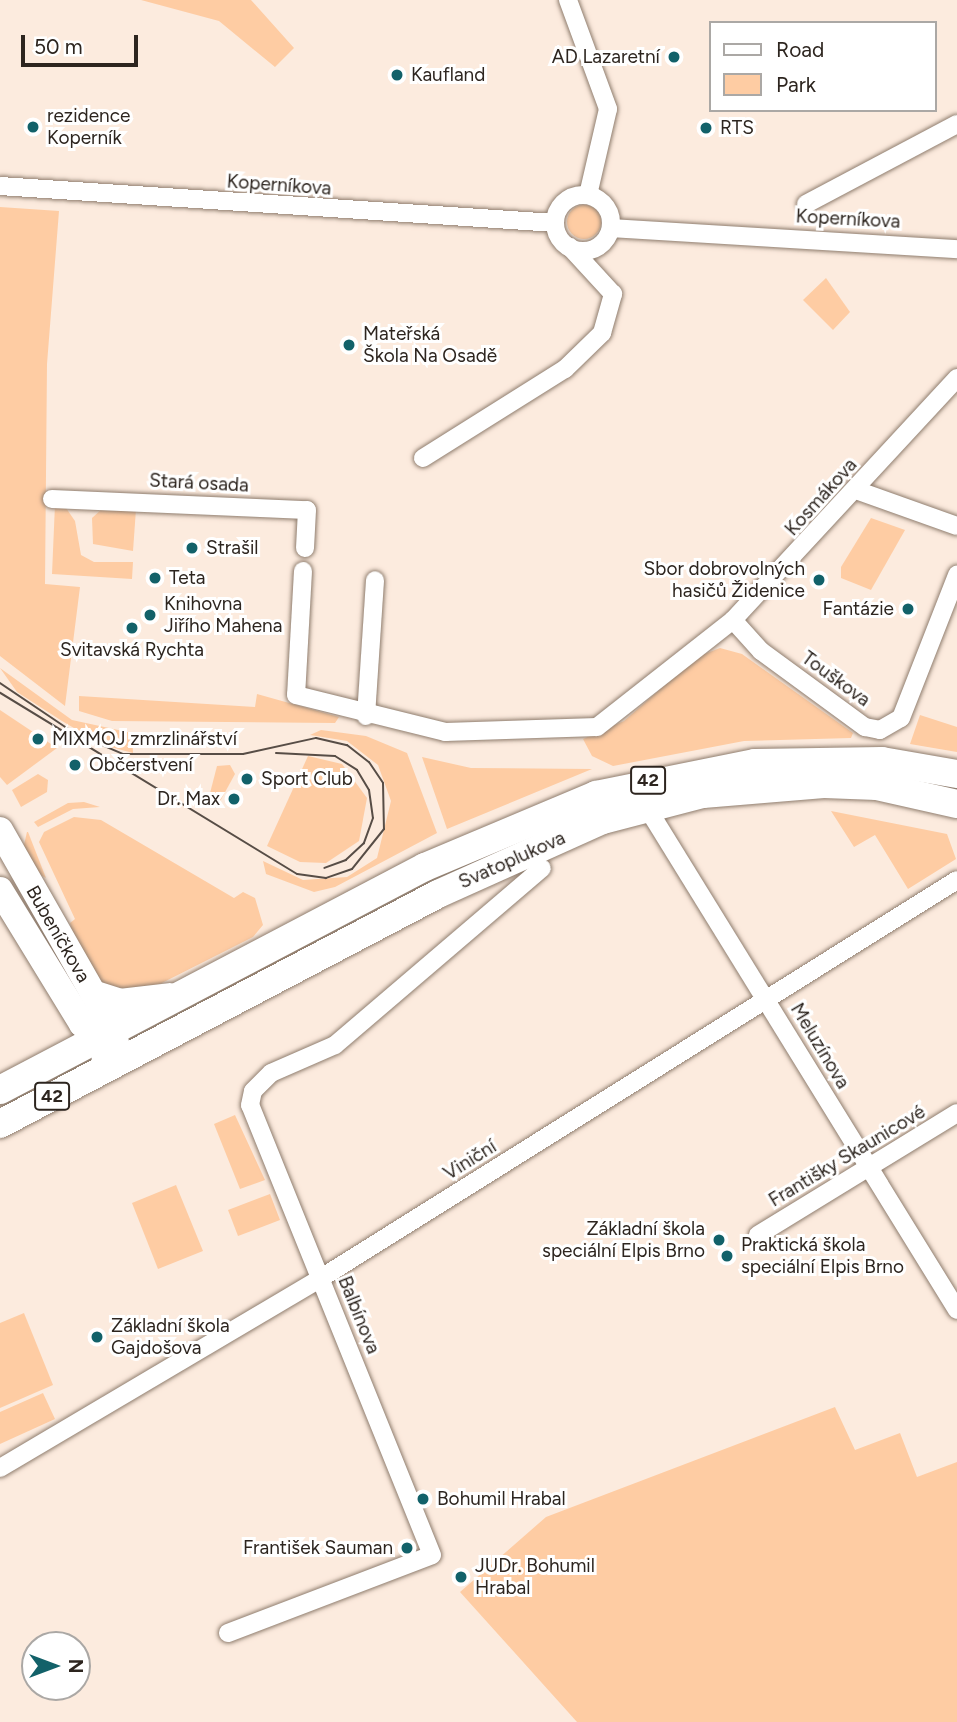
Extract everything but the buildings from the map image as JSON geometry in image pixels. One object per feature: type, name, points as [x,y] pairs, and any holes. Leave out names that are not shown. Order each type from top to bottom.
[{"type":"main road","name":"Svatoplukova","points":[[105,1038],[182,993],[436,862],[634,783],[755,763],[824,760],[957,774]]},
{"type":"main road","name":"Svatoplukova","points":[[104,1069],[146,1050],[438,894],[646,806],[752,787],[824,784],[877,786],[957,804]]},
{"type":"main road","name":"42","points":[[0,1090],[53,1061],[105,1038]]},
{"type":"main road","name":"42","points":[[0,1124],[104,1069]]},
{"type":"street","points":[[568,0],[608,109],[588,195]]},
{"type":"street","points":[[806,204],[957,124]]},
{"type":"street","name":"Koperníkova","points":[[0,186],[555,223]]},
{"type":"street","points":[[423,458],[565,369],[602,333],[613,294],[592,275],[555,223],[562,205],[588,195],[603,203],[611,228],[597,248],[592,275]]},
{"type":"street","name":"Koperníkova","points":[[611,228],[957,249]]},
{"type":"street","points":[[570,247],[597,248]]},
{"type":"street","name":"Kosmákova","points":[[366,716],[446,732],[576,732],[614,718],[733,620],[856,491],[957,378]]},
{"type":"street","points":[[856,491],[957,526]]},
{"type":"street","name":"Stará osada","points":[[52,499],[307,510],[305,548]]},
{"type":"street","points":[[303,571],[296,695],[366,716],[375,580]]},
{"type":"street","name":"Touškova","points":[[733,620],[761,651],[865,727],[880,730],[901,718],[957,575]]},
{"type":"street","name":"Meluzínova","points":[[646,806],[767,998],[957,1310]]},
{"type":"street","name":"Bubeníčkova","points":[[0,831],[93,993],[105,1038],[104,1069]]},
{"type":"street","name":"Svatoplukova","points":[[253,1091],[271,1073],[335,1045],[542,868]]},
{"type":"street","name":"Viniční","points":[[0,1468],[321,1278],[957,880]]},
{"type":"street","name":"Bubeníčkova","points":[[0,890],[66,1000],[105,1038]]},
{"type":"street","points":[[93,993],[120,1002],[182,993]]},
{"type":"street","points":[[53,1061],[63,1042],[66,1000]]},
{"type":"street","points":[[105,1038],[146,1050]]},
{"type":"street","name":"Balbínova","points":[[228,1633],[432,1555],[250,1105],[253,1091]]},
{"type":"street","name":"Františky Skaunicové","points":[[758,1235],[957,1113]]},
{"type":"green space","points":[[141,0],[251,0],[294,48],[275,67],[219,21]]},
{"type":"green space","points":[[584,205],[596,210],[601,222],[596,234],[584,239],[572,234],[567,222],[572,210]]},
{"type":"green space","points":[[0,207],[59,211],[47,364],[45,584],[80,587],[65,706],[0,656]]},
{"type":"green space","points":[[826,278],[850,312],[833,330],[803,300]]},
{"type":"green space","points":[[55,504],[64,505],[75,521],[81,555],[94,562],[133,562],[132,579],[52,574]]},
{"type":"green space","points":[[103,508],[136,509],[133,551],[93,544],[92,518]]},
{"type":"green space","points":[[871,518],[905,530],[871,590],[841,578],[841,567]]},
{"type":"green space","points":[[720,648],[742,654],[853,733],[851,738],[744,741],[613,766],[592,756],[583,739],[624,721],[697,657]]},
{"type":"green space","points":[[0,668],[72,720],[132,733],[133,753],[103,745],[62,721],[17,692]]},
{"type":"green space","points":[[257,694],[339,717],[335,723],[112,721],[79,711],[79,696],[255,707]]},
{"type":"green space","points":[[0,710],[57,748],[7,785],[0,777]]},
{"type":"green space","points":[[920,715],[957,727],[957,752],[910,744]]},
{"type":"green space","points":[[321,730],[366,736],[407,753],[437,833],[335,887],[314,892],[266,874],[263,861],[303,880],[347,877],[377,858],[391,801],[378,765],[347,741],[310,735]]},
{"type":"green space","points":[[308,756],[342,764],[367,798],[359,841],[326,863],[300,862],[267,846]]},
{"type":"green space","points":[[422,757],[471,768],[592,769],[447,829]]},
{"type":"green space","points":[[230,765],[235,774],[218,805],[209,797],[217,766]]},
{"type":"green space","points":[[38,774],[48,780],[47,792],[21,807],[12,790]]},
{"type":"green space","points":[[84,802],[100,807],[73,809],[38,827],[34,822],[68,803]]},
{"type":"green space","points":[[831,811],[947,834],[956,859],[908,889],[875,835],[854,847]]},
{"type":"green space","points":[[74,817],[101,820],[234,898],[243,892],[255,898],[263,925],[253,937],[144,992],[100,985],[75,946],[70,923],[75,919],[39,842],[44,832]]},
{"type":"green space","points":[[27,832],[46,878],[33,871],[23,849]]},
{"type":"green space","points":[[313,940],[314,946],[132,1035]]},
{"type":"green space","points":[[235,1115],[265,1180],[240,1189],[214,1124]]},
{"type":"green space","points":[[176,1185],[203,1251],[158,1269],[132,1203]]},
{"type":"green space","points":[[270,1194],[280,1220],[238,1236],[228,1210]]},
{"type":"green space","points":[[24,1313],[53,1385],[0,1408],[0,1323]]},
{"type":"green space","points":[[43,1393],[55,1419],[0,1444],[0,1412]]},
{"type":"green space","points":[[835,1407],[855,1450],[900,1433],[917,1477],[957,1462],[957,1722],[577,1722],[460,1592],[546,1517]]},
{"type":"tram line","points":[[0,683],[74,733],[123,754],[243,754],[316,738],[347,745],[369,762],[383,783],[384,829],[352,869],[326,878],[297,874],[0,693]]},
{"type":"tram line","points":[[276,753],[335,756],[357,770],[369,790],[373,818],[364,843],[346,860],[324,868]]},
{"type":"place","name":"AD Lazaretní","points":[[674,57]]},
{"type":"place","name":"Kaufland","points":[[397,75]]},
{"type":"place","name":"rezidence Koperník","points":[[33,127]]},
{"type":"place","name":"RTS","points":[[706,128]]},
{"type":"place","name":"Mateřská Škola Na Osadě","points":[[349,345]]},
{"type":"place","name":"Strašil","points":[[192,548]]},
{"type":"place","name":"Teta","points":[[155,578]]},
{"type":"place","name":"Sbor dobrovolných hasičů Židenice","points":[[819,580]]},
{"type":"place","name":"Fantázie","points":[[908,609]]},
{"type":"place","name":"Knihovna Jiřího Mahena","points":[[150,615]]},
{"type":"place","name":"Svitavská Rychta","points":[[132,628]]},
{"type":"place","name":"MIXMOJ zmrzlinářství","points":[[38,739]]},
{"type":"place","name":"Občerstvení","points":[[75,765]]},
{"type":"place","name":"Sport Club","points":[[247,779]]},
{"type":"place","name":"Dr. Max","points":[[234,799]]},
{"type":"place","name":"Základní škola speciální Elpis Brno","points":[[719,1240]]},
{"type":"place","name":"Praktická škola speciální Elpis Brno","points":[[727,1256]]},
{"type":"place","name":"Základní škola Gajdošova","points":[[97,1337]]},
{"type":"place","name":"Bohumil Hrabal","points":[[423,1499]]},
{"type":"place","name":"František Sauman","points":[[407,1548]]},
{"type":"place","name":"JUDr. Bohumil Hrabal","points":[[461,1577]]}]
